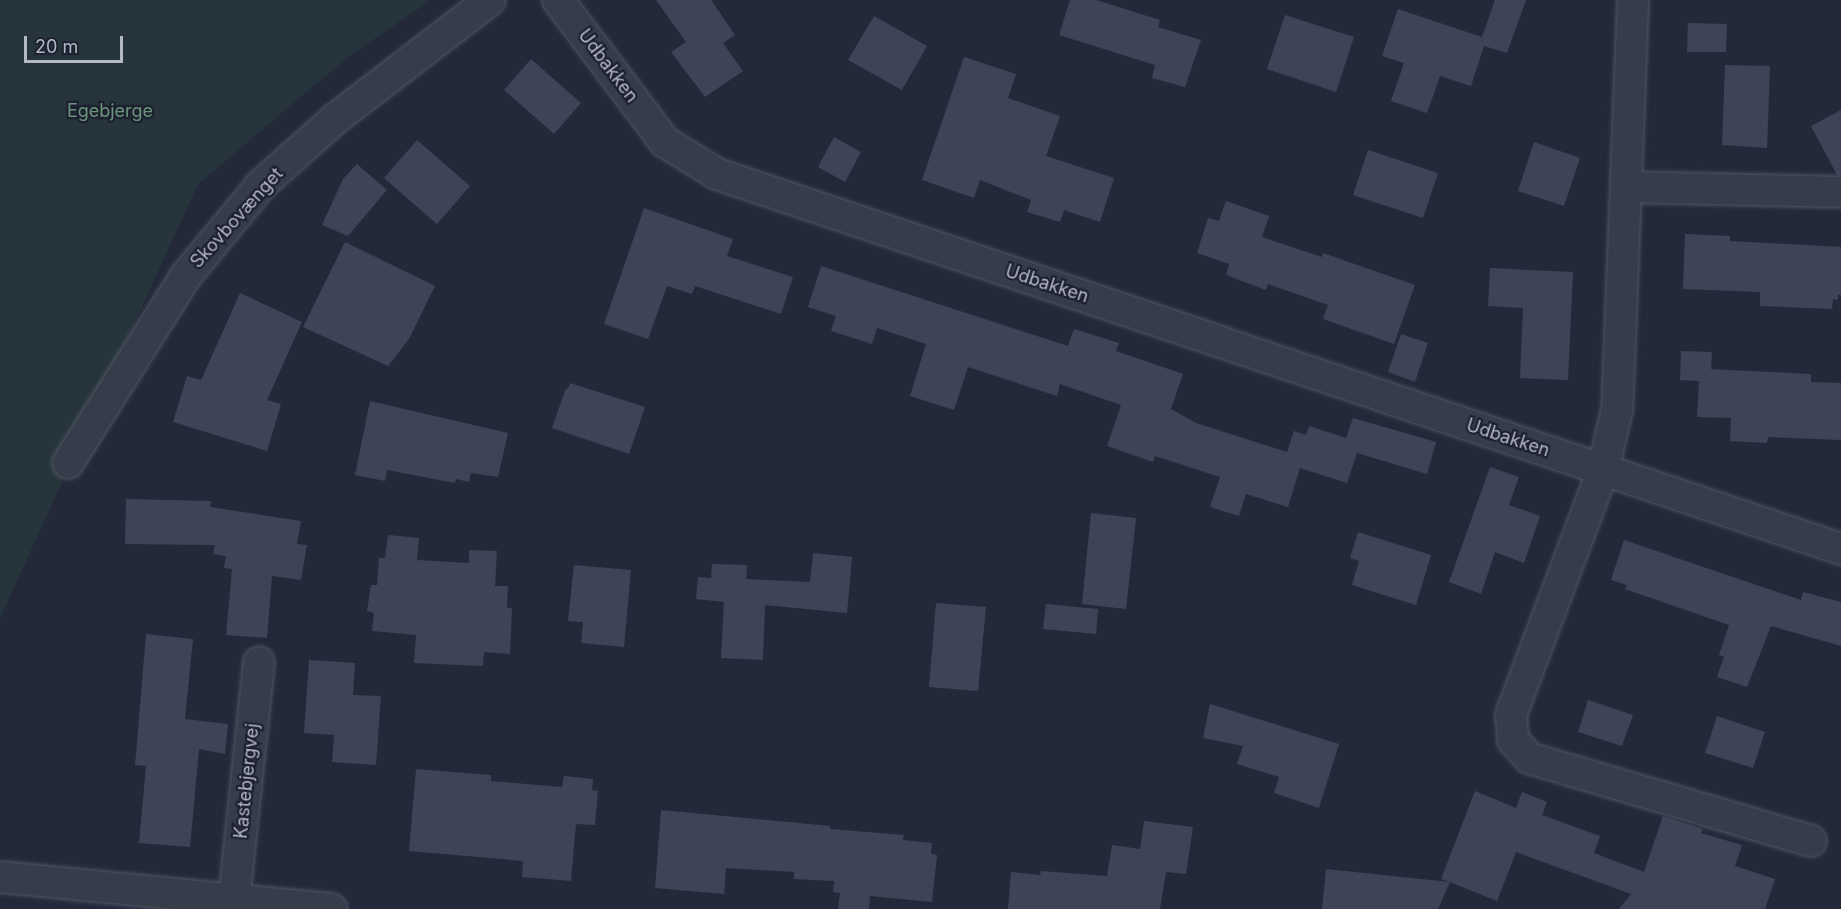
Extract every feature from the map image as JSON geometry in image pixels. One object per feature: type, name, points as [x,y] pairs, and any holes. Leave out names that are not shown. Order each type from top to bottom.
[{"type":"street","name":"Skovbovænget","points":[[68,463],[185,277],[261,185],[335,119],[490,0]]},
{"type":"street","name":"Udbakken","points":[[558,0],[665,142],[717,174],[1841,549]]},
{"type":"street","points":[[1633,0],[1617,410],[1603,470],[1511,715],[1513,740],[1529,758],[1811,841]]},
{"type":"street","points":[[1627,187],[1841,192]]},
{"type":"street","name":"Kastebjergvej","points":[[234,900],[260,662]]},
{"type":"street","points":[[0,877],[330,909]]},
{"type":"green space","name":"Egebjerge","points":[[0,0],[431,0],[348,57],[198,184],[0,618]]},
{"type":"building","points":[[656,0],[711,0],[735,35],[723,43],[743,71],[705,97],[671,52],[686,42]]},
{"type":"building","points":[[1070,0],[1096,0],[1160,20],[1158,27],[1201,40],[1185,87],[1152,78],[1155,65],[1059,35]]},
{"type":"building","points":[[1495,0],[1526,0],[1507,53],[1484,46],[1471,86],[1440,76],[1427,113],[1391,101],[1404,63],[1382,56],[1398,9],[1482,37]]},
{"type":"building","points":[[1285,15],[1354,37],[1336,92],[1267,69]]},
{"type":"building","points":[[874,16],[927,46],[902,90],[848,60]]},
{"type":"building","points":[[1688,23],[1727,24],[1726,52],[1687,52]]},
{"type":"building","points":[[964,57],[1016,74],[1008,98],[1060,116],[1046,156],[1114,178],[1100,222],[1064,210],[1060,222],[1027,212],[1031,200],[980,180],[974,198],[922,180]]},
{"type":"building","points":[[531,59],[581,103],[554,134],[504,90]]},
{"type":"building","points":[[1725,65],[1770,66],[1767,148],[1722,145]]},
{"type":"building","points":[[1841,110],[1841,175],[1837,175],[1811,126]]},
{"type":"building","points":[[834,137],[861,152],[845,182],[818,167]]},
{"type":"building","points":[[417,140],[470,186],[437,224],[384,178]]},
{"type":"building","points":[[1534,142],[1580,158],[1564,206],[1518,191]]},
{"type":"building","points":[[1368,150],[1438,173],[1423,218],[1353,195]]},
{"type":"building","points":[[357,164],[387,190],[348,236],[322,225],[343,179]]},
{"type":"building","points":[[1226,201],[1269,216],[1262,237],[1322,257],[1323,253],[1415,285],[1394,344],[1323,319],[1328,305],[1268,284],[1266,290],[1226,275],[1229,264],[1197,253],[1208,218],[1219,221]]},
{"type":"building","points":[[644,208],[733,239],[727,256],[793,277],[781,314],[695,286],[692,294],[667,286],[648,339],[604,324]]},
{"type":"building","points":[[1685,234],[1730,236],[1730,241],[1841,247],[1841,295],[1838,295],[1838,300],[1833,299],[1832,309],[1760,306],[1760,292],[1683,289]]},
{"type":"building","points":[[345,242],[435,286],[409,339],[388,366],[303,327]]},
{"type":"building","points":[[821,266],[1068,346],[1074,329],[1119,343],[1116,351],[1183,374],[1171,409],[1196,423],[1287,452],[1294,431],[1306,435],[1309,426],[1346,438],[1353,418],[1436,442],[1427,474],[1357,453],[1347,483],[1300,468],[1288,507],[1246,494],[1239,516],[1210,507],[1220,477],[1155,456],[1153,462],[1107,446],[1121,405],[1060,384],[1057,396],[968,367],[954,410],[910,396],[926,344],[877,328],[872,344],[831,331],[836,316],[808,307]]},
{"type":"building","points":[[1490,268],[1573,272],[1568,380],[1520,378],[1523,308],[1488,306]]},
{"type":"building","points":[[240,293],[302,322],[267,400],[281,404],[267,451],[173,422],[187,376],[201,380]]},
{"type":"building","points":[[1401,334],[1428,343],[1415,382],[1388,372]]},
{"type":"building","points":[[1681,351],[1712,352],[1711,369],[1811,374],[1811,382],[1841,383],[1841,440],[1768,437],[1767,443],[1730,441],[1731,418],[1697,417],[1699,381],[1680,380]]},
{"type":"building","points":[[570,383],[645,407],[629,454],[552,428],[566,388],[568,389]]},
{"type":"building","points":[[370,401],[508,433],[498,477],[471,473],[469,482],[456,479],[455,483],[387,470],[385,481],[355,475]]},
{"type":"building","points":[[1490,467],[1519,477],[1509,505],[1540,516],[1524,563],[1495,552],[1481,594],[1449,582]]},
{"type":"building","points":[[126,499],[211,501],[210,507],[301,521],[297,544],[307,545],[301,580],[272,576],[267,638],[226,635],[232,569],[224,568],[226,556],[213,554],[215,545],[125,544]]},
{"type":"building","points":[[1091,513],[1136,518],[1126,609],[1082,604]]},
{"type":"building","points":[[1358,532],[1431,555],[1416,605],[1352,585],[1359,561],[1350,558]]},
{"type":"building","points":[[388,535],[419,538],[417,560],[469,563],[469,550],[497,551],[495,586],[508,586],[507,608],[512,608],[510,654],[484,652],[483,666],[414,663],[416,635],[372,631],[374,613],[367,611],[371,585],[377,585],[379,558],[385,558]]},
{"type":"building","points":[[1624,540],[1801,600],[1803,592],[1841,602],[1841,646],[1771,626],[1747,687],[1717,677],[1724,657],[1719,655],[1729,625],[1625,589],[1627,585],[1611,580]]},
{"type":"building","points":[[813,553],[852,557],[847,613],[765,605],[763,660],[721,658],[724,602],[696,599],[698,577],[711,578],[712,564],[747,565],[746,579],[810,582]]},
{"type":"building","points":[[574,565],[631,570],[624,647],[581,643],[583,622],[568,621]]},
{"type":"building","points":[[936,603],[986,607],[978,691],[929,687]]},
{"type":"building","points":[[1046,604],[1098,609],[1096,634],[1043,629]]},
{"type":"building","points":[[146,634],[193,639],[185,719],[228,724],[225,754],[199,749],[190,847],[139,843],[146,766],[135,765]]},
{"type":"building","points":[[309,660],[355,663],[353,695],[381,696],[376,765],[332,762],[334,735],[304,733]]},
{"type":"building","points":[[1588,700],[1633,715],[1622,746],[1578,732]]},
{"type":"building","points":[[1210,704],[1339,744],[1319,808],[1274,793],[1279,777],[1237,764],[1243,746],[1203,738]]},
{"type":"building","points":[[1717,716],[1765,732],[1753,768],[1705,753]]},
{"type":"building","points":[[416,769],[491,775],[491,781],[562,787],[564,776],[593,779],[592,790],[598,791],[595,825],[576,824],[571,881],[522,877],[523,861],[409,851]]},
{"type":"building","points":[[1475,791],[1516,808],[1522,792],[1547,802],[1542,815],[1600,836],[1594,853],[1644,872],[1663,816],[1703,829],[1701,833],[1742,845],[1735,866],[1775,879],[1765,909],[1619,909],[1631,894],[1516,852],[1497,901],[1441,879]]},
{"type":"building","points":[[661,810],[904,835],[903,840],[932,843],[931,854],[937,855],[932,902],[870,896],[869,909],[838,909],[840,893],[833,892],[834,881],[794,879],[794,872],[726,868],[724,894],[655,888]]},
{"type":"building","points":[[1144,821],[1193,827],[1186,874],[1166,872],[1160,909],[1008,909],[1011,872],[1040,875],[1041,871],[1107,876],[1112,845],[1140,849]]},
{"type":"building","points":[[1326,869],[1450,882],[1438,909],[1322,909]]}]
